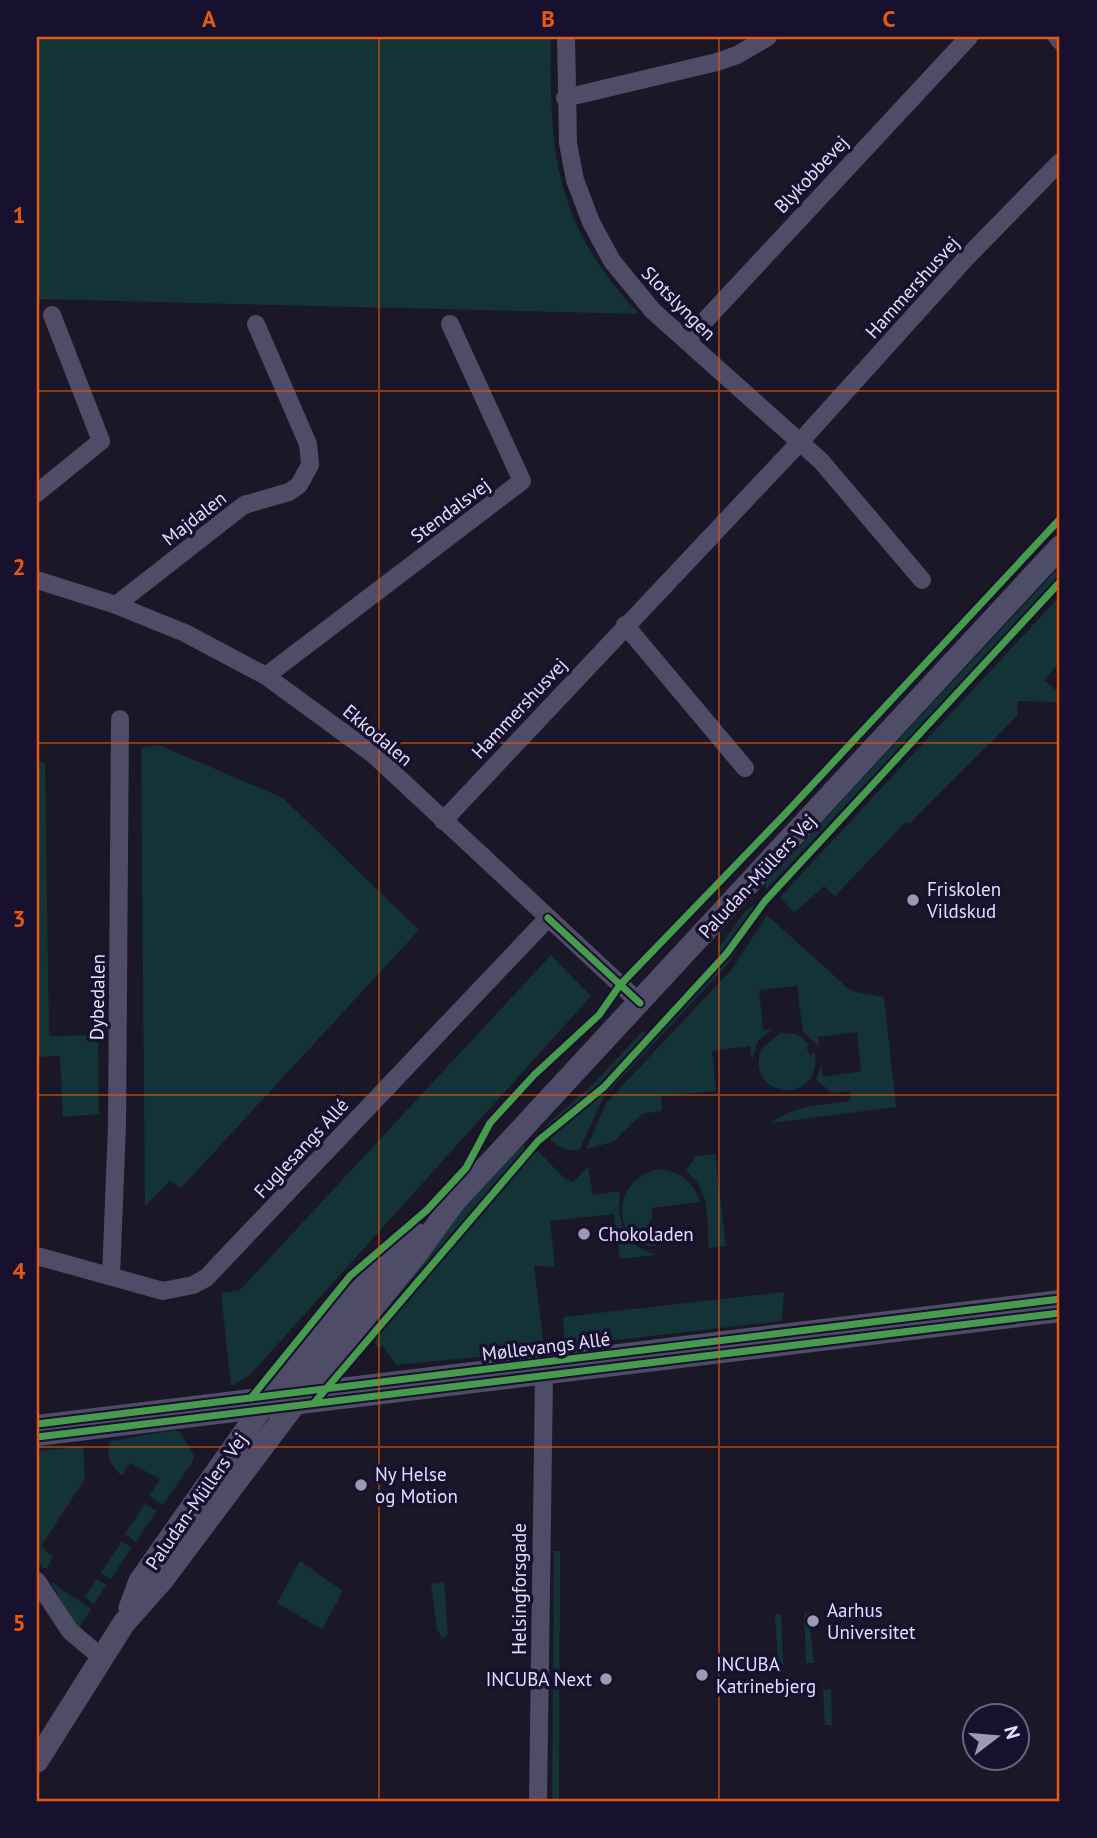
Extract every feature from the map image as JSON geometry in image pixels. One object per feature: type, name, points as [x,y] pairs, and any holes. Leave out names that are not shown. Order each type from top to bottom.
[{"type":"street","name":"Slotslyngen","points":[[566,37],[565,98],[568,143],[575,180],[600,240],[637,293],[799,443]]},
{"type":"street","points":[[565,98],[717,62],[768,37]]},
{"type":"street","name":"Blykobbevej","points":[[686,341],[969,37]]},
{"type":"street","points":[[1057,37],[1060,41]]},
{"type":"street","name":"Hammershusvej","points":[[443,821],[799,443],[967,257],[1060,162]]},
{"type":"street","points":[[37,493],[101,441],[52,315]]},
{"type":"street","name":"Majdalen","points":[[117,605],[244,505],[289,492],[307,475],[311,455],[308,443],[256,324]]},
{"type":"street","name":"Stendalsvej","points":[[266,676],[522,481],[450,324]]},
{"type":"street","points":[[799,443],[821,461],[922,580]]},
{"type":"street","name":"Paludan-Müllers Vej","points":[[37,1761],[124,1623],[163,1578],[348,1303],[406,1243],[453,1203],[1060,547]]},
{"type":"street","name":"Ekkodalen","points":[[37,580],[117,605],[185,633],[266,676],[374,755],[639,1003]]},
{"type":"street","points":[[625,625],[745,768]]},
{"type":"street","name":"Dybedalen","points":[[111,1276],[117,1126],[120,719]]},
{"type":"street","name":"Fuglesangs Allé","points":[[37,1256],[149,1288],[178,1290],[193,1286],[215,1269],[548,918]]},
{"type":"street","name":"Paludan-Müllers Vej","points":[[124,1623],[140,1581],[283,1400],[417,1253],[453,1203]]},
{"type":"street","name":"Møllevangs Allé","points":[[37,1437],[283,1400],[1060,1299]]},
{"type":"street","name":"Møllevangs Allé","points":[[37,1424],[544,1376],[1060,1312]]},
{"type":"street","name":"Helsingforsgade","points":[[538,1801],[544,1376]]},
{"type":"street","points":[[37,1581],[69,1631],[102,1658]]},
{"type":"green space","points":[[37,37],[551,37],[552,117],[563,186],[574,218],[590,249],[611,281],[639,314],[37,299]]},
{"type":"green space","points":[[1060,566],[1060,577],[766,890],[766,882]]},
{"type":"green space","points":[[1060,596],[1060,663],[1044,680],[1057,691],[1057,702],[1018,701],[1017,716],[909,824],[906,822],[835,896],[824,886],[794,913],[780,897]]},
{"type":"green space","points":[[159,745],[283,798],[419,930],[181,1188],[170,1181],[145,1206],[141,748]]},
{"type":"green space","points":[[37,762],[45,763],[49,1036],[98,1035],[99,1114],[63,1117],[60,1056],[37,1057]]},
{"type":"green space","points":[[754,905],[756,908],[722,954],[718,949],[745,911]]},
{"type":"green space","points":[[767,915],[851,991],[884,997],[896,1107],[771,1123],[799,1109],[850,1101],[850,1091],[833,1093],[816,1080],[821,1065],[823,1077],[861,1071],[857,1032],[818,1037],[819,1047],[803,1031],[797,986],[759,990],[763,1030],[772,1029],[758,1041],[752,1060],[750,1046],[712,1051],[716,1091],[661,1096],[662,1111],[642,1114],[613,1142],[586,1149],[606,1103],[732,969]]},
{"type":"green space","points":[[739,947],[727,965],[603,1098],[579,1151],[564,1149],[551,1141],[551,1137],[601,1094]]},
{"type":"green space","points":[[551,955],[591,996],[250,1375],[231,1386],[221,1293],[240,1290]]},
{"type":"green space","points":[[643,1031],[646,1037],[599,1087],[550,1128],[546,1128],[546,1125],[590,1087]]},
{"type":"green space","points":[[780,1033],[797,1034],[810,1045],[806,1047],[810,1055],[815,1053],[814,1070],[807,1082],[797,1089],[784,1090],[772,1086],[763,1078],[759,1066],[761,1049]]},
{"type":"green space","points":[[524,1145],[526,1150],[357,1345],[383,1304],[435,1240],[489,1178]]},
{"type":"green space","points":[[535,1151],[564,1178],[573,1182],[588,1167],[593,1195],[620,1191],[619,1213],[624,1231],[636,1245],[656,1255],[620,1259],[614,1214],[550,1221],[555,1267],[534,1266],[544,1347],[509,1354],[396,1365],[383,1346],[378,1348],[375,1342],[376,1333]]},
{"type":"green space","points":[[715,1154],[726,1246],[709,1248],[704,1197],[686,1171],[696,1156]]},
{"type":"green space","points":[[658,1169],[685,1178],[694,1188],[700,1202],[652,1208],[652,1219],[646,1229],[649,1235],[655,1236],[656,1246],[642,1244],[632,1237],[625,1227],[622,1214],[630,1187],[641,1176]]},
{"type":"green space","points":[[784,1292],[782,1321],[565,1346],[563,1317]]},
{"type":"green space","points":[[175,1430],[181,1433],[194,1456],[163,1505],[149,1496],[160,1479],[130,1463],[122,1476],[115,1469],[108,1451],[111,1441]]},
{"type":"green space","points":[[83,1446],[85,1479],[41,1546],[53,1557],[47,1568],[42,1568],[37,1558],[37,1451]]},
{"type":"green space","points":[[145,1504],[157,1511],[136,1542],[125,1534]]},
{"type":"green space","points":[[122,1541],[131,1548],[111,1579],[101,1573]]},
{"type":"green space","points":[[554,1551],[560,1551],[559,1801],[552,1801]]},
{"type":"green space","points":[[300,1561],[343,1591],[322,1629],[277,1603]]},
{"type":"green space","points":[[97,1579],[106,1585],[94,1604],[85,1597]]},
{"type":"green space","points":[[50,1581],[91,1609],[79,1628],[74,1623]]},
{"type":"green space","points":[[444,1582],[448,1635],[442,1638],[437,1629],[431,1584]]},
{"type":"green space","points":[[804,1613],[811,1613],[809,1618],[814,1663],[806,1663]]},
{"type":"green space","points":[[775,1614],[781,1614],[783,1664],[778,1665]]},
{"type":"green space","points":[[831,1689],[832,1725],[825,1725],[823,1690]]},
{"type":"cycle path","points":[[251,1398],[350,1276],[427,1210],[466,1168],[490,1123],[534,1075],[599,1015],[620,985],[786,813],[1060,519]]},
{"type":"cycle path","points":[[314,1403],[538,1141],[604,1087],[727,953],[765,901],[1060,582]]},
{"type":"cycle path","points":[[548,918],[640,1003]]},
{"type":"cycle path","points":[[37,1424],[1060,1299]]},
{"type":"cycle path","points":[[37,1437],[1060,1313]]},
{"type":"place","name":"Friskolen Vildskud","points":[[913,900]]},
{"type":"place","name":"Chokoladen","points":[[584,1234]]},
{"type":"place","name":"Ny Helse og Motion","points":[[361,1485]]},
{"type":"place","name":"Aarhus Universitet","points":[[813,1621]]},
{"type":"place","name":"INCUBA Katrinebjerg","points":[[702,1675]]},
{"type":"place","name":"INCUBA Next","points":[[606,1679]]}]
